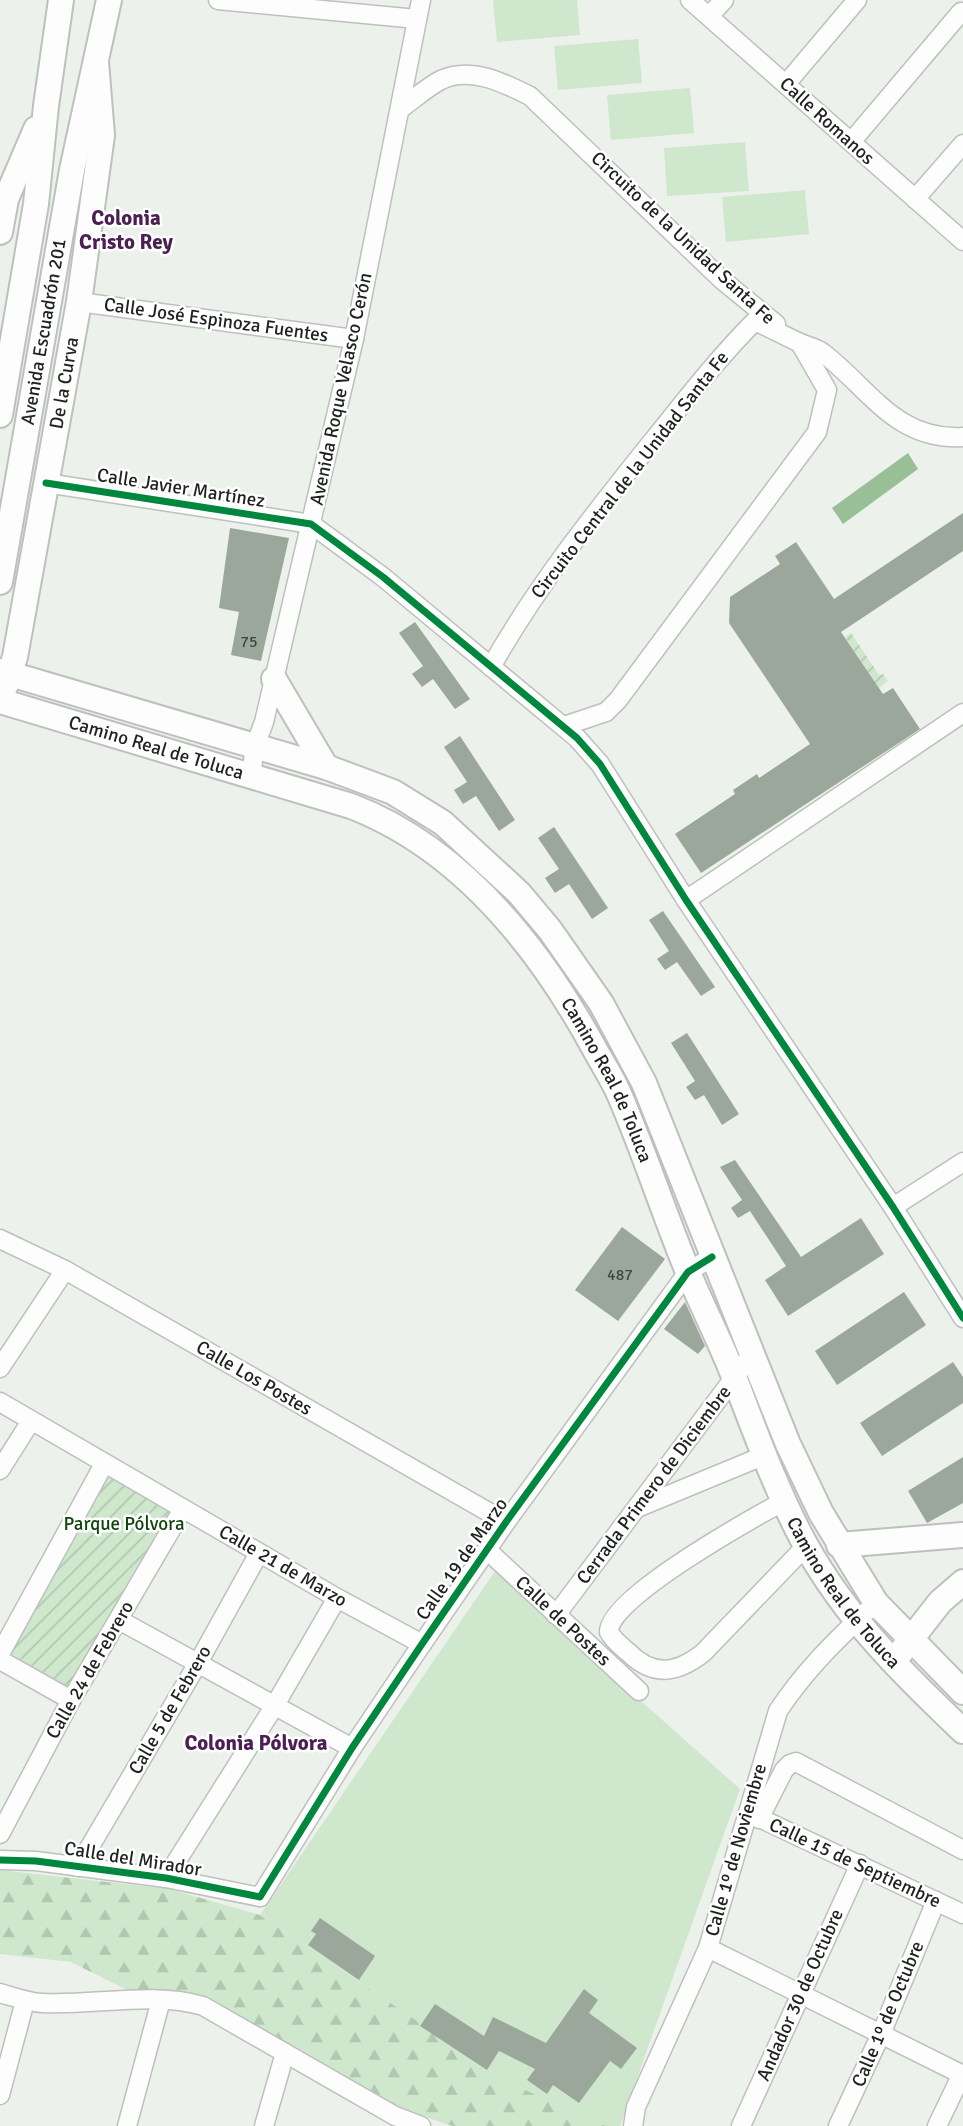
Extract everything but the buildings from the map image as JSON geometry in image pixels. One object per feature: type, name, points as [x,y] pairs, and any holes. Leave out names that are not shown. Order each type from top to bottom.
[{"type":"main road","name":"Avenida Escuadrón 201","points":[[0,415],[36,204],[61,0]]},
{"type":"main road","name":"Avenida Escuadrón 201","points":[[0,582],[72,170],[109,0]]},
{"type":"main road","name":"De la Curva","points":[[0,701],[5,672],[15,657],[79,302],[102,135],[96,62]]},
{"type":"main road","points":[[0,232],[6,199],[46,106]]},
{"type":"main road","points":[[0,630],[24,608]]},
{"type":"main road","name":"Camino Real de Toluca","points":[[5,672],[255,746],[393,792],[443,824],[519,893],[550,930],[601,1003],[644,1083],[788,1444],[821,1513],[876,1603],[963,1692]]},
{"type":"main road","points":[[274,679],[326,768]]},
{"type":"main road","name":"Camino Real de Toluca","points":[[0,701],[380,817],[427,845],[500,912],[529,946],[565,1000],[619,1094],[688,1272],[735,1379],[763,1456],[806,1546],[856,1622],[892,1663],[963,1731]]},
{"type":"main road","points":[[500,912],[519,893]]},
{"type":"main road","points":[[789,1512],[821,1513]]},
{"type":"main road","points":[[839,1545],[963,1535]]},
{"type":"main road","points":[[892,1663],[940,1602],[963,1582]]},
{"type":"street","points":[[218,0],[417,19]]},
{"type":"street","name":"Avenida Roque Velasco Cerón","points":[[251,776],[255,746],[264,722],[354,339],[421,0]]},
{"type":"street","name":"Calle Romanos","points":[[690,0],[963,241]]},
{"type":"street","points":[[709,16],[724,0]]},
{"type":"street","points":[[786,85],[857,0]]},
{"type":"street","points":[[851,142],[962,13],[946,0]]},
{"type":"street","name":"Circuito de la Unidad Santa Fe","points":[[400,109],[442,79],[470,75],[498,80],[530,96],[721,279],[800,344],[821,351],[893,417],[911,429],[929,435],[963,437]]},
{"type":"street","points":[[915,199],[963,144]]},
{"type":"street","name":"Calle José Espinoza Fuentes","points":[[79,302],[354,339]]},
{"type":"street","name":"Circuito Central de la Unidad Santa Fe","points":[[491,667],[519,619],[611,493],[729,347],[755,321],[800,344]]},
{"type":"street","points":[[564,726],[606,712],[618,700],[817,432],[827,390],[800,344]]},
{"type":"street","name":"Calle Javier Martínez","points":[[46,483],[311,524]]},
{"type":"street","points":[[311,524],[383,577],[564,726],[600,764],[686,900],[893,1207],[963,1318]]},
{"type":"street","points":[[686,900],[963,713]]},
{"type":"street","points":[[893,1207],[963,1162]]},
{"type":"street","name":"Calle Los Postes","points":[[0,1239],[65,1270],[506,1522]]},
{"type":"street","name":"Calle 19 de Marzo","points":[[260,1897],[352,1748],[506,1522],[688,1272],[712,1257]]},
{"type":"street","points":[[0,1368],[65,1270]]},
{"type":"street","name":"Cerrada Primero de Diciembre","points":[[556,1615],[735,1379],[751,1354]]},
{"type":"street","name":"Calle 21 de Marzo","points":[[0,1402],[337,1598],[422,1644]]},
{"type":"street","points":[[0,1470],[31,1420]]},
{"type":"street","points":[[637,1507],[763,1456]]},
{"type":"street","points":[[0,1654],[104,1464]]},
{"type":"street","name":"Calle 24 de Febrero","points":[[0,1834],[71,1700],[183,1509]]},
{"type":"street","points":[[789,1512],[723,1535],[668,1571],[611,1620],[608,1626],[612,1637],[640,1664],[655,1670],[690,1663],[703,1653],[806,1546]]},
{"type":"street","name":"Calle de Postes","points":[[487,1550],[639,1691]]},
{"type":"street","name":"Calle 5 de Febrero","points":[[78,1867],[259,1553]]},
{"type":"street","points":[[166,1878],[275,1705],[337,1598]]},
{"type":"street","name":"Calle 1º de Noviembre","points":[[633,2124],[636,2107],[708,1948],[753,1815],[778,1711],[820,1655],[876,1603]]},
{"type":"street","points":[[119,1620],[352,1748]]},
{"type":"street","points":[[0,1660],[71,1700]]},
{"type":"street","points":[[753,1815],[784,1770],[796,1762],[963,1850]]},
{"type":"street","name":"Calle 15 de Septiembre","points":[[753,1815],[963,1914]]},
{"type":"street","name":"Calle del Mirador","points":[[0,1860],[36,1861],[166,1878],[260,1897]]},
{"type":"street","name":"Andador 30 de Octubre","points":[[741,2126],[860,1864]]},
{"type":"street","name":"Calle 1º de Octubre","points":[[838,2126],[881,2034],[936,1901]]},
{"type":"street","points":[[708,1948],[962,2075],[937,2126]]},
{"type":"street","points":[[0,1993],[25,2001],[55,2003],[188,2001],[203,2006],[285,2053],[393,2121],[421,2126]]},
{"type":"street","points":[[127,2126],[161,2000]]},
{"type":"street","points":[[0,2095],[25,2001]]},
{"type":"street","points":[[264,2126],[285,2053]]},
{"type":"green space","points":[[493,0],[577,0],[580,35],[497,42]]},
{"type":"green space","points":[[638,39],[642,83],[558,90],[554,46]]},
{"type":"green space","points":[[690,88],[694,133],[611,140],[607,95]]},
{"type":"green space","points":[[745,142],[749,191],[667,196],[664,148]]},
{"type":"green space","points":[[805,190],[809,234],[726,242],[722,197]]},
{"type":"green space","points":[[851,633],[879,675],[883,674],[888,681],[879,688],[845,637]]},
{"type":"green space","name":"Parque Pólvora","points":[[111,1472],[177,1508],[69,1687],[8,1652]]},
{"type":"green space","points":[[495,1571],[740,1789],[620,2126],[606,2126],[510,2083],[260,1915]]},
{"type":"green space","points":[[0,1870],[169,1889],[260,1915],[510,2083],[606,2126],[452,2126],[392,2106],[212,1999],[127,1990],[71,1962],[0,1954]]},
{"type":"shaded area","points":[[908,453],[918,469],[843,524],[832,508]]},
{"type":"cycle path","points":[[46,483],[311,524],[383,577],[577,738],[600,764],[686,900],[893,1207],[963,1318]]},
{"type":"cycle path","points":[[0,1860],[36,1861],[166,1878],[260,1897],[352,1748],[506,1522],[688,1272],[712,1257]]},
{"type":"district","name":"Colonia Cristo Rey","points":[[126,230]]},
{"type":"district","name":"Colonia Pólvora","points":[[256,1743]]}]
